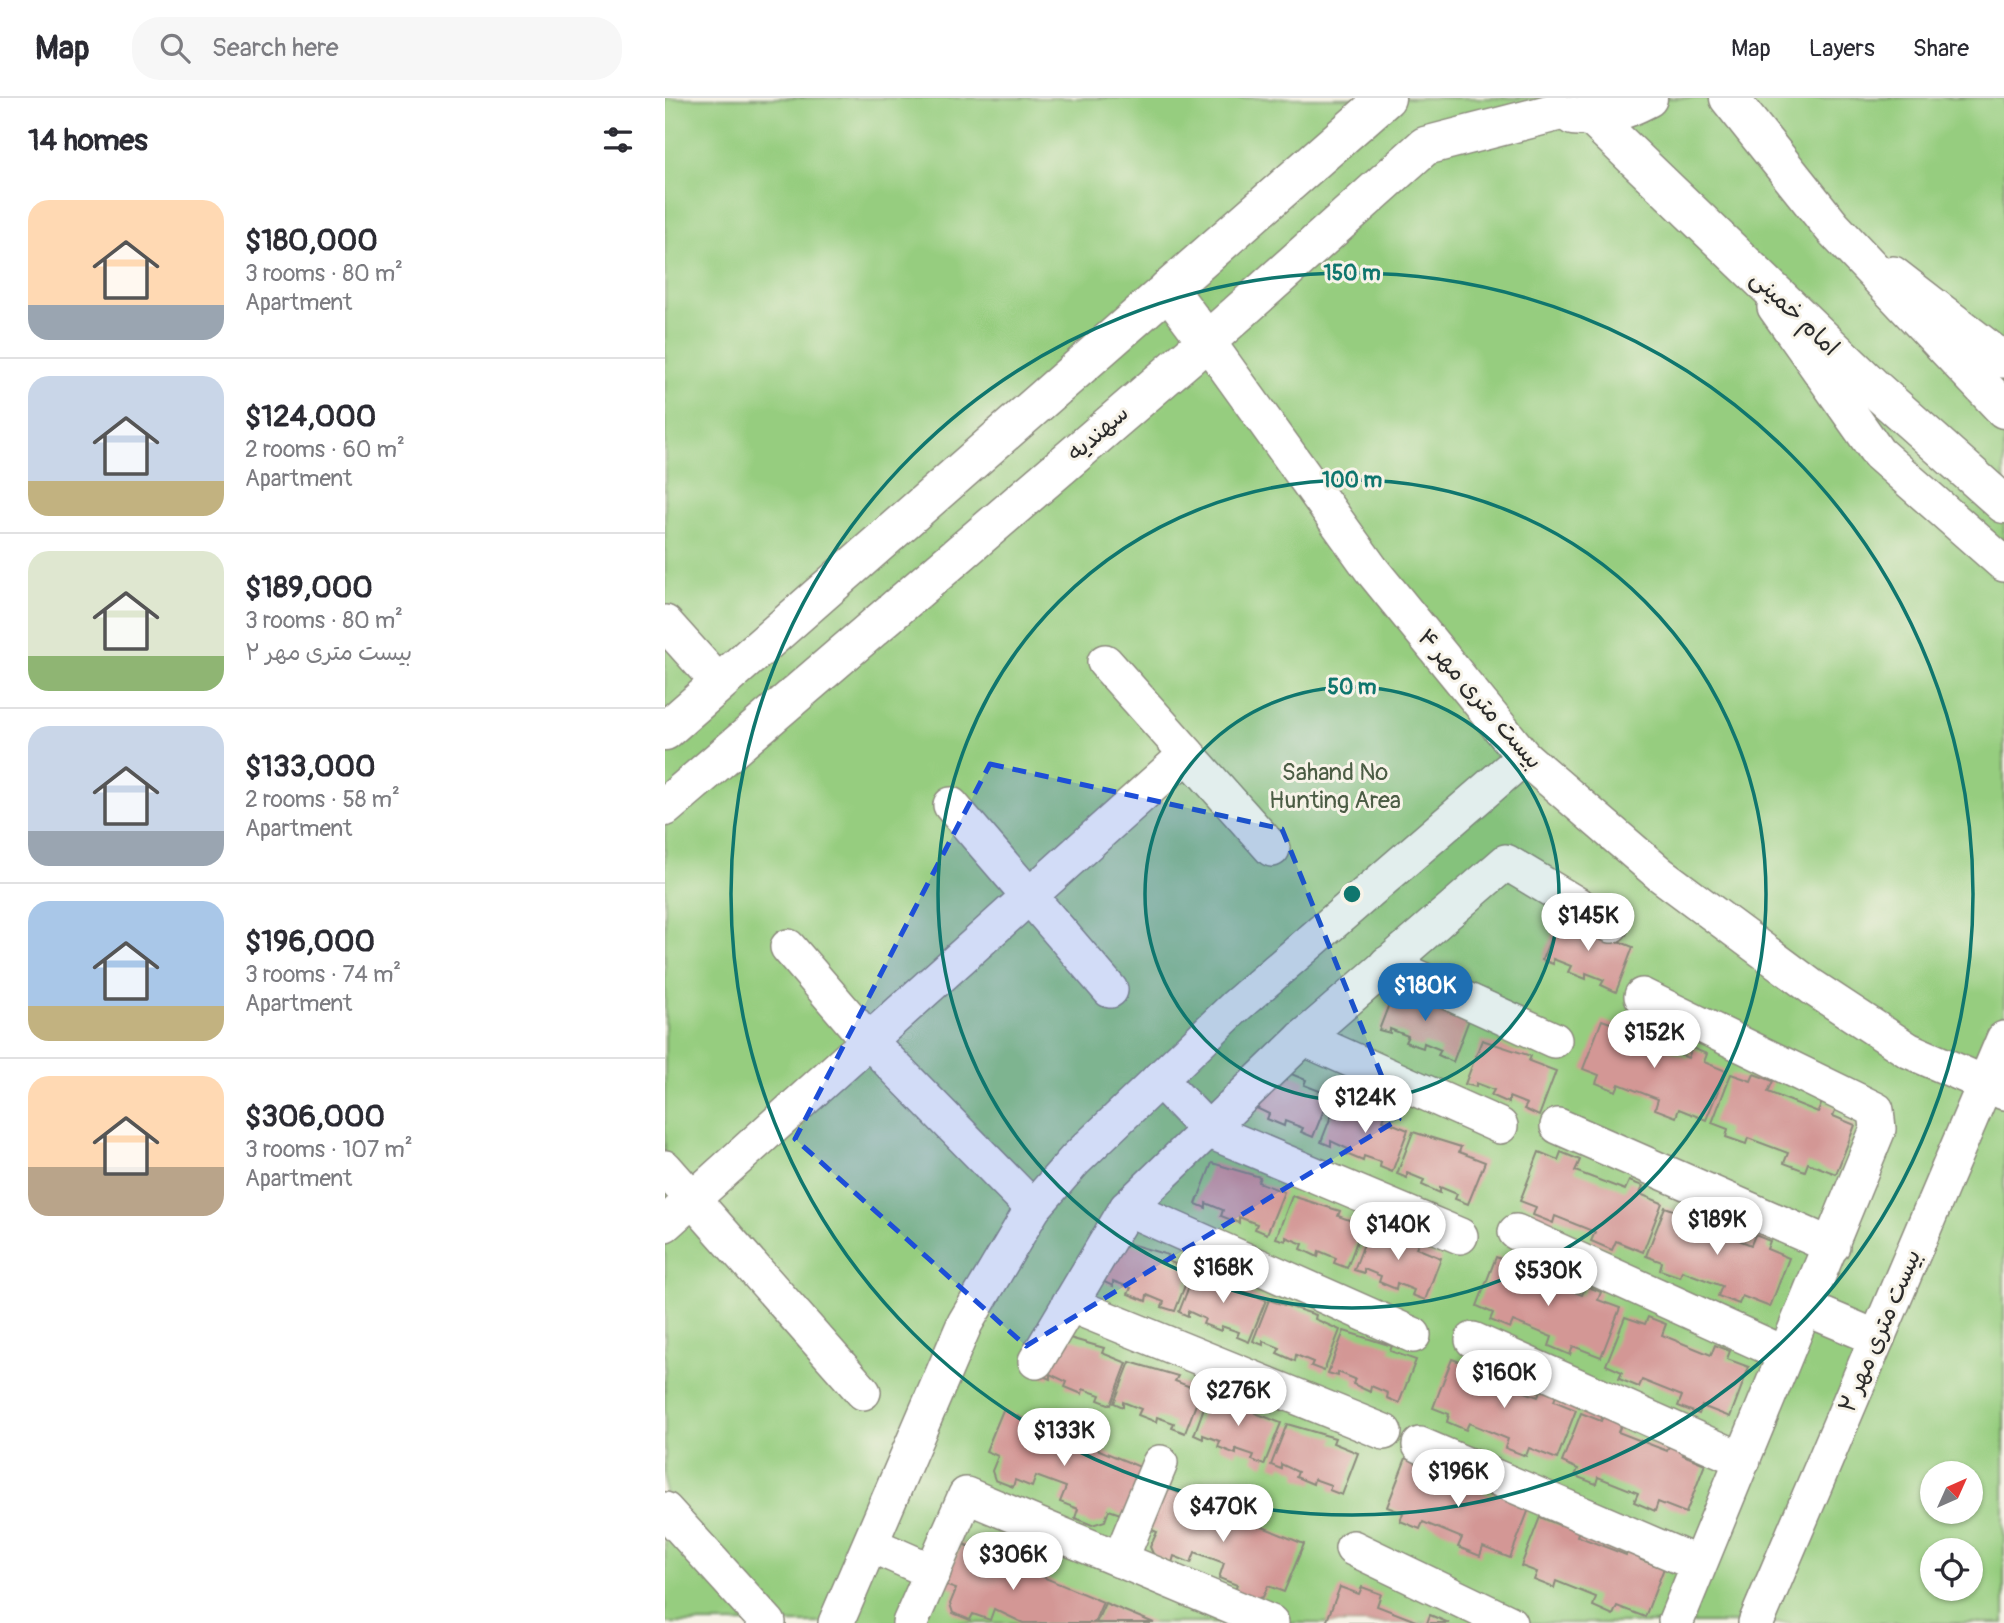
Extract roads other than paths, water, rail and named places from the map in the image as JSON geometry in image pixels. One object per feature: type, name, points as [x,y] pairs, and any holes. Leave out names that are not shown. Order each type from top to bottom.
[{"type":"main road","points":[[665,731],[1386,98]]},
{"type":"main road","name":"سهندیه","points":[[665,807],[1207,341],[1425,146],[1559,109],[1623,111],[1648,98]]},
{"type":"main road","points":[[1730,98],[1832,227],[2004,409]]},
{"type":"main road","name":"امام خمینی","points":[[1559,109],[1747,267],[1875,389],[2004,503]]},
{"type":"main road","points":[[1168,289],[1207,341]]},
{"type":"street","points":[[1832,227],[2004,360]]},
{"type":"street","points":[[1747,267],[1878,453],[2004,564]]},
{"type":"street","name":"بیست متری مهر ۴","points":[[1207,341],[1371,569],[1524,757],[1660,874],[1812,987],[1908,1051],[1995,1088]]},
{"type":"street","points":[[665,623],[719,683]]},
{"type":"street","points":[[1105,662],[1272,849]]},
{"type":"street","points":[[665,1224],[1187,754]]},
{"type":"street","points":[[836,1623],[872,1545],[965,1324],[1033,1208],[1075,1160],[1159,1079],[1375,883],[1524,757]]},
{"type":"street","points":[[951,805],[1110,990]]},
{"type":"street","points":[[1036,1362],[1127,1208],[1303,1038],[1506,862],[1611,925]]},
{"type":"street","points":[[788,947],[869,1041],[1033,1208]]},
{"type":"street","points":[[1387,964],[1554,1040]]},
{"type":"street","points":[[1642,996],[1875,1110],[1878,1129],[1676,1620]]},
{"type":"street","points":[[1303,1038],[1500,1126]]},
{"type":"street","name":"بیست متری مهر ۲","points":[[1756,1623],[1877,1338],[1995,1088],[2004,1039]]},
{"type":"street","points":[[1159,1079],[1208,1130],[1460,1236]]},
{"type":"street","points":[[1557,1126],[1832,1246]]},
{"type":"street","points":[[665,1168],[863,1392]]},
{"type":"street","points":[[1127,1208],[1413,1335]]},
{"type":"street","points":[[1516,1232],[1785,1354]]},
{"type":"street","points":[[1069,1304],[1384,1432]]},
{"type":"street","points":[[1806,1308],[1877,1338]]},
{"type":"street","points":[[1473,1340],[1743,1461]]},
{"type":"street","points":[[1420,1445],[1698,1564]]},
{"type":"street","points":[[1119,1560],[1160,1463]]},
{"type":"street","points":[[910,1623],[967,1495],[1271,1623]]},
{"type":"street","points":[[670,1526],[768,1623]]},
{"type":"street","points":[[872,1545],[933,1572]]},
{"type":"street","points":[[1353,1548],[1509,1623]]},
{"type":"park label","name":"Sahand No Hunting Area","points":[[1335,786]]}]
